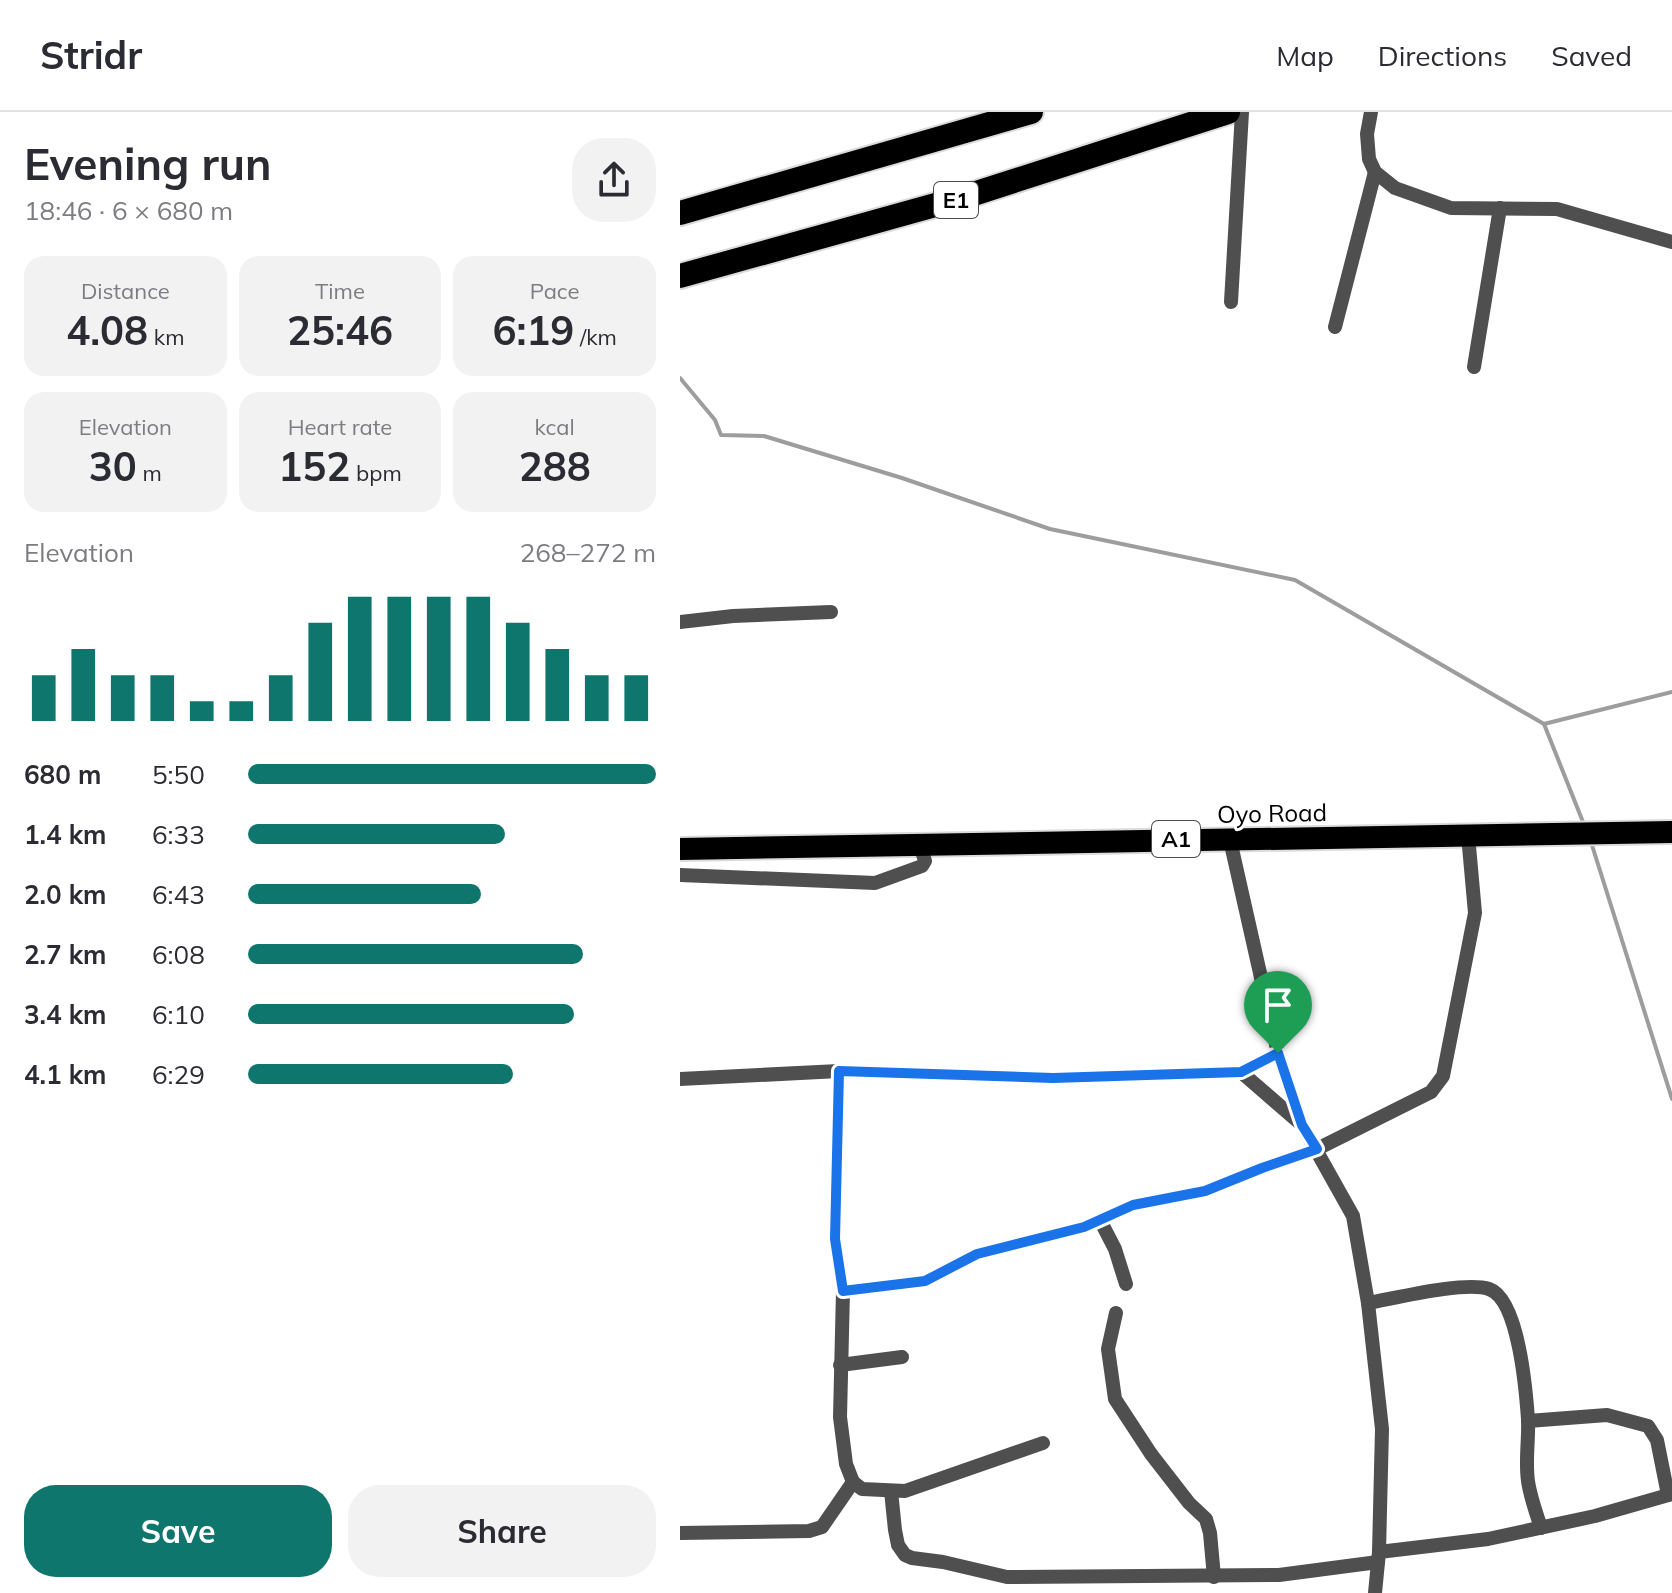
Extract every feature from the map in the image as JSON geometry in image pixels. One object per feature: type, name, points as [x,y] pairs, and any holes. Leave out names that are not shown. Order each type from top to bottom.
[{"type":"highway","points":[[680,213],[1031,112]]},
{"type":"highway","name":"E1","points":[[680,276],[964,197],[1228,112]]},
{"type":"highway","name":"Oyo Road","points":[[680,849],[1672,832]]},
{"type":"street","points":[[1231,302],[1242,112]]},
{"type":"street","points":[[1371,112],[1367,134],[1369,159],[1375,172],[1395,188],[1451,208],[1557,209],[1672,242]]},
{"type":"street","points":[[1335,327],[1375,172]]},
{"type":"street","points":[[1474,367],[1500,208]]},
{"type":"street","points":[[680,622],[733,616],[831,612]]},
{"type":"street","points":[[843,1291],[925,1281],[977,1254],[1084,1227],[1133,1205],[1205,1191],[1317,1149],[1431,1092],[1443,1076],[1475,913],[1468,835]]},
{"type":"street","points":[[1230,840],[1278,1053],[1302,1125],[1353,1216],[1368,1303],[1382,1429],[1375,1593]]},
{"type":"street","points":[[680,875],[875,883],[922,866],[925,861],[920,845]]},
{"type":"street","points":[[680,1079],[839,1071],[1053,1078],[1241,1072],[1278,1053]]},
{"type":"street","points":[[839,1071],[835,1239],[843,1291],[840,1417],[846,1464],[853,1482],[862,1489],[905,1491],[1043,1443]]},
{"type":"street","points":[[1241,1072],[1302,1125]]},
{"type":"street","points":[[1100,1220],[1115,1249],[1126,1284]]},
{"type":"street","points":[[1368,1303],[1467,1287],[1490,1289],[1509,1307],[1515,1325],[1528,1421],[1528,1482],[1541,1528]]},
{"type":"street","points":[[1116,1313],[1108,1349],[1115,1399],[1151,1454],[1189,1503],[1206,1519],[1214,1577]]},
{"type":"street","points":[[840,1365],[902,1357]]},
{"type":"street","points":[[891,1491],[898,1545],[905,1555],[1007,1577],[1279,1575],[1488,1539],[1595,1516],[1670,1495],[1657,1440],[1648,1426],[1607,1415],[1528,1421]]},
{"type":"street","points":[[680,1533],[809,1531],[822,1527],[853,1482]]},
{"type":"waterway","points":[[680,378],[715,420],[721,435],[764,436],[902,478],[1050,529],[1295,580],[1544,724],[1672,692]]},
{"type":"waterway","points":[[1544,724],[1585,827]]},
{"type":"waterway","points":[[1591,842],[1672,1099]]},
{"type":"route","points":[[1278,1053],[1302,1125],[1317,1149],[1205,1191],[1133,1205],[1084,1227],[977,1254],[925,1281],[843,1291],[835,1239],[839,1071],[1053,1078],[1241,1072],[1278,1053]]}]
